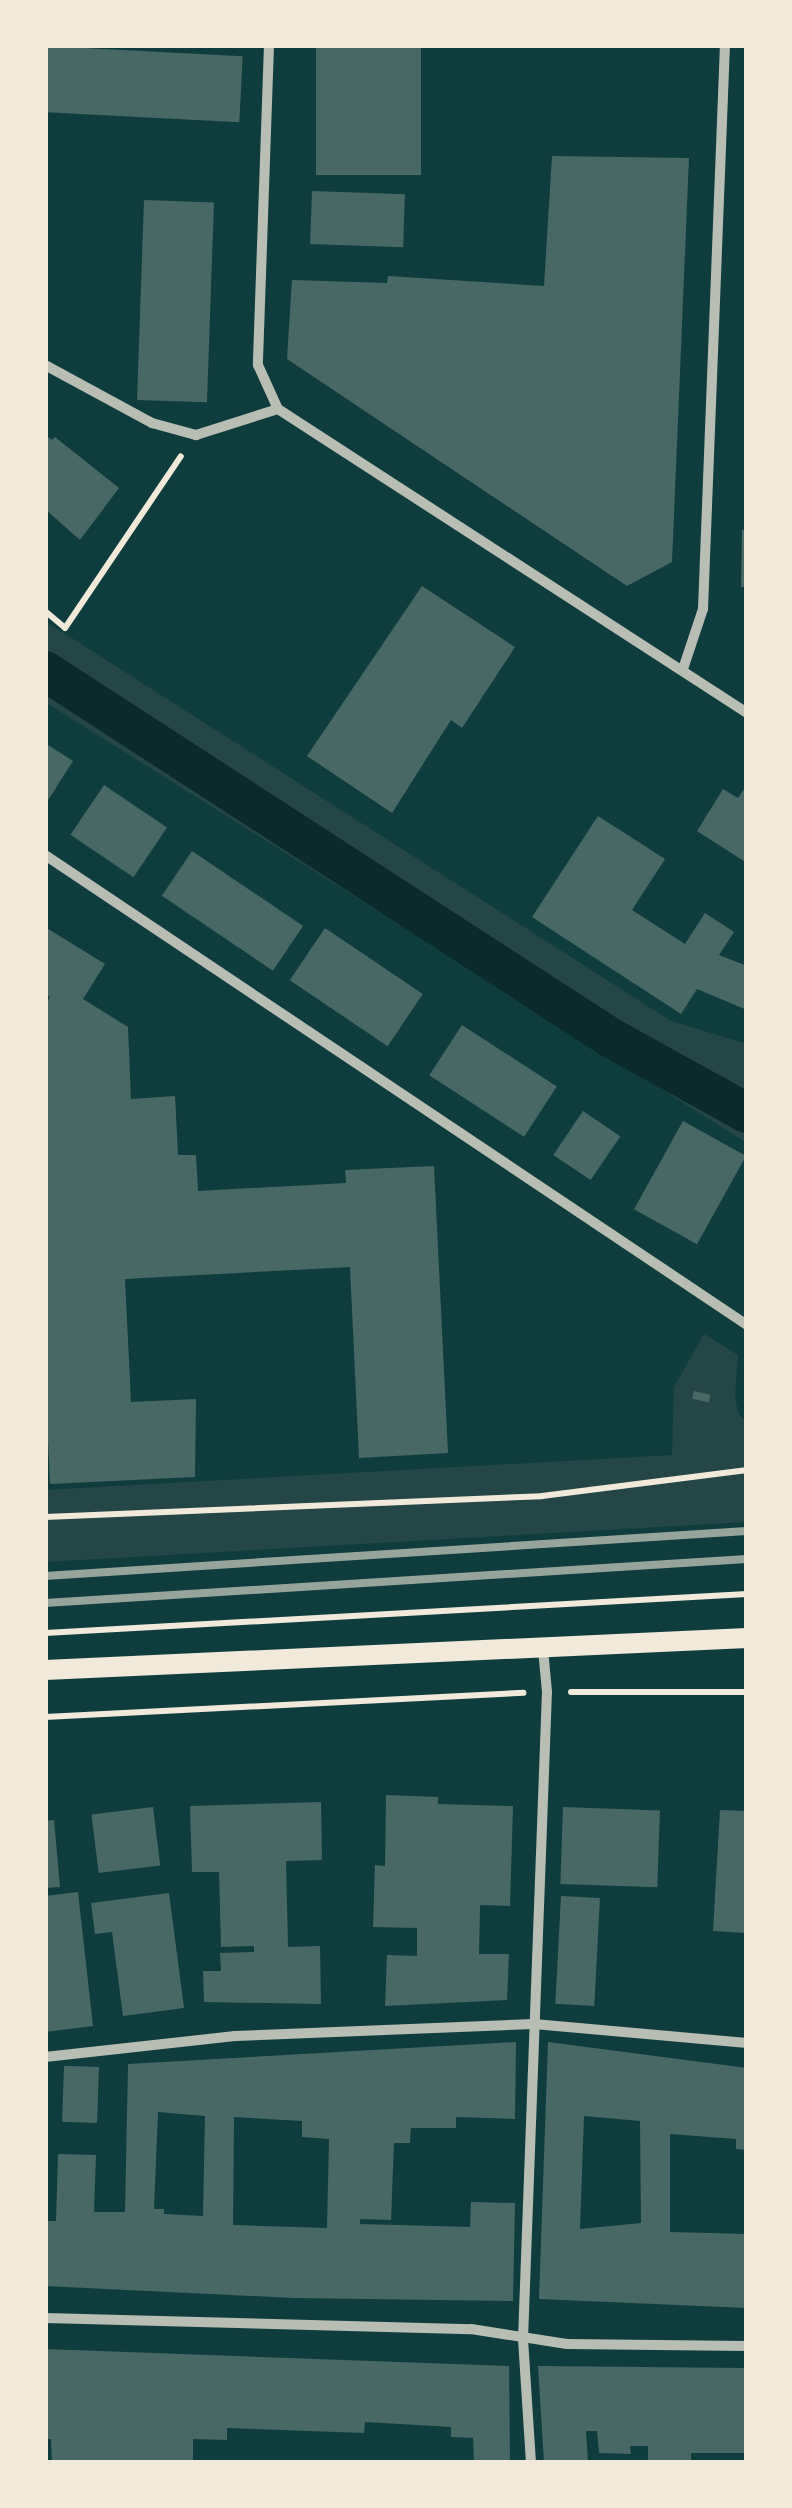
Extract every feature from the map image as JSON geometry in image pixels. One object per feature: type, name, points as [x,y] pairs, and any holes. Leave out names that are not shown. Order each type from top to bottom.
[{"type":"main road","points":[[45,1670],[747,1638]]},
{"type":"street","points":[[269,45],[258,364],[278,409],[747,713]]},
{"type":"street","points":[[683,669],[704,609],[725,45]]},
{"type":"street","points":[[45,365],[152,424],[196,435],[278,409]]},
{"type":"street","points":[[45,854],[747,1325]]},
{"type":"street","points":[[531,2463],[523,2339],[547,1692],[543,1649]]},
{"type":"street","points":[[45,2057],[236,2036],[534,2024],[747,2044]]},
{"type":"street","points":[[45,2318],[471,2330],[523,2339],[747,2346]]},
{"type":"path","points":[[45,612],[65,628],[196,435]]},
{"type":"path","points":[[45,1517],[542,1496],[747,1470]]},
{"type":"path","points":[[45,1633],[747,1594]]},
{"type":"path","points":[[45,1716],[547,1692],[747,1692]]},
{"type":"shaded area","points":[[45,621],[671,1021],[747,1044],[747,1143],[45,702]]},
{"type":"shaded area","points":[[704,1334],[738,1355],[735,1396],[738,1413],[747,1423],[747,1522],[45,1562],[45,1490],[672,1455],[674,1387]]},
{"type":"building","points":[[316,45],[421,45],[421,175],[316,175]]},
{"type":"building","points":[[45,46],[243,56],[239,122],[45,112]]},
{"type":"building","points":[[552,156],[689,158],[672,562],[627,586],[287,359],[292,280],[387,283],[388,276],[544,286]]},
{"type":"building","points":[[312,191],[405,194],[403,247],[310,244]]},
{"type":"building","points":[[144,200],[214,202],[207,402],[137,400]]},
{"type":"building","points":[[45,435],[52,440],[55,437],[119,488],[80,540],[45,509]]},
{"type":"building","points":[[742,530],[747,530],[747,587],[741,587]]},
{"type":"building","points":[[422,586],[515,647],[462,728],[451,720],[392,813],[307,756]]},
{"type":"building","points":[[45,743],[73,761],[45,805]]},
{"type":"building","points":[[104,785],[167,827],[133,877],[70,835]]},
{"type":"building","points":[[747,785],[747,863],[697,831],[723,789],[738,798]]},
{"type":"building","points":[[598,816],[665,859],[632,910],[685,944],[705,913],[734,932],[719,955],[747,966],[747,1010],[697,989],[681,1014],[532,917]]},
{"type":"building","points":[[192,851],[303,926],[273,971],[162,896]]},
{"type":"building","points":[[45,927],[105,964],[83,999],[128,1027],[131,1099],[175,1096],[178,1155],[196,1155],[198,1191],[346,1183],[345,1170],[434,1166],[448,1453],[359,1458],[350,1267],[125,1279],[131,1402],[196,1399],[195,1477],[50,1484],[45,1376],[45,1005],[50,997],[45,994]]},
{"type":"building","points":[[325,928],[423,994],[388,1046],[290,980]]},
{"type":"building","points":[[462,1025],[557,1087],[524,1137],[429,1075]]},
{"type":"building","points":[[583,1111],[620,1136],[591,1180],[553,1155]]},
{"type":"building","points":[[683,1121],[746,1156],[697,1244],[634,1209]]},
{"type":"building","points":[[694,1391],[711,1395],[709,1403],[692,1399]]},
{"type":"building","points":[[386,1795],[438,1797],[438,1804],[513,1806],[510,1906],[480,1905],[479,1954],[509,1954],[507,2000],[385,2006],[387,1955],[417,1956],[417,1928],[373,1927],[375,1865],[385,1866]]},
{"type":"building","points":[[321,1802],[322,1860],[286,1861],[288,1947],[320,1946],[321,2004],[204,2002],[203,1971],[221,1971],[220,1953],[254,1952],[254,1946],[221,1947],[219,1872],[192,1872],[190,1806]]},
{"type":"building","points":[[153,1807],[160,1866],[99,1873],[91,1815]]},
{"type":"building","points":[[563,1807],[660,1810],[657,1887],[560,1884]]},
{"type":"building","points":[[720,1810],[747,1811],[747,1933],[713,1931]]},
{"type":"building","points":[[54,1820],[60,1887],[45,1888],[45,1821]]},
{"type":"building","points":[[78,1892],[93,2026],[45,2032],[45,1896]]},
{"type":"building","points":[[169,1893],[184,2008],[123,2016],[112,1932],[95,1934],[91,1903]]},
{"type":"building","points":[[561,1896],[600,1898],[594,2006],[555,2004]]},
{"type":"building","points":[[516,2042],[515,2119],[456,2117],[456,2128],[411,2128],[410,2143],[394,2143],[391,2220],[360,2219],[360,2224],[470,2227],[471,2202],[515,2203],[513,2301],[295,2298],[45,2286],[45,2221],[56,2221],[58,2154],[96,2155],[94,2212],[125,2212],[128,2064]],"holes":[[[158,2112],[205,2116],[203,2216],[164,2214],[164,2209],[154,2209]],[[234,2117],[302,2121],[302,2137],[329,2139],[327,2228],[233,2225]]]},
{"type":"building","points":[[548,2042],[747,2068],[747,2150],[736,2149],[736,2139],[670,2134],[670,2232],[747,2234],[747,2308],[539,2299]],"holes":[[[584,2116],[640,2121],[641,2223],[580,2229]]]},
{"type":"building","points":[[64,2066],[99,2067],[97,2123],[62,2122]]},
{"type":"building","points":[[45,2349],[509,2366],[510,2463],[474,2461],[473,2438],[451,2437],[451,2427],[365,2422],[364,2433],[227,2428],[227,2440],[193,2439],[193,2461],[52,2463],[51,2439],[45,2439]]},
{"type":"building","points":[[538,2366],[747,2368],[747,2453],[691,2453],[691,2463],[648,2463],[648,2446],[630,2446],[631,2454],[599,2453],[597,2431],[586,2431],[588,2463],[544,2463]]},
{"type":"waterway","points":[[45,671],[611,1038],[747,1113]]},
{"type":"railway","points":[[45,1576],[747,1531]]},
{"type":"railway","points":[[45,1603],[747,1559]]}]
